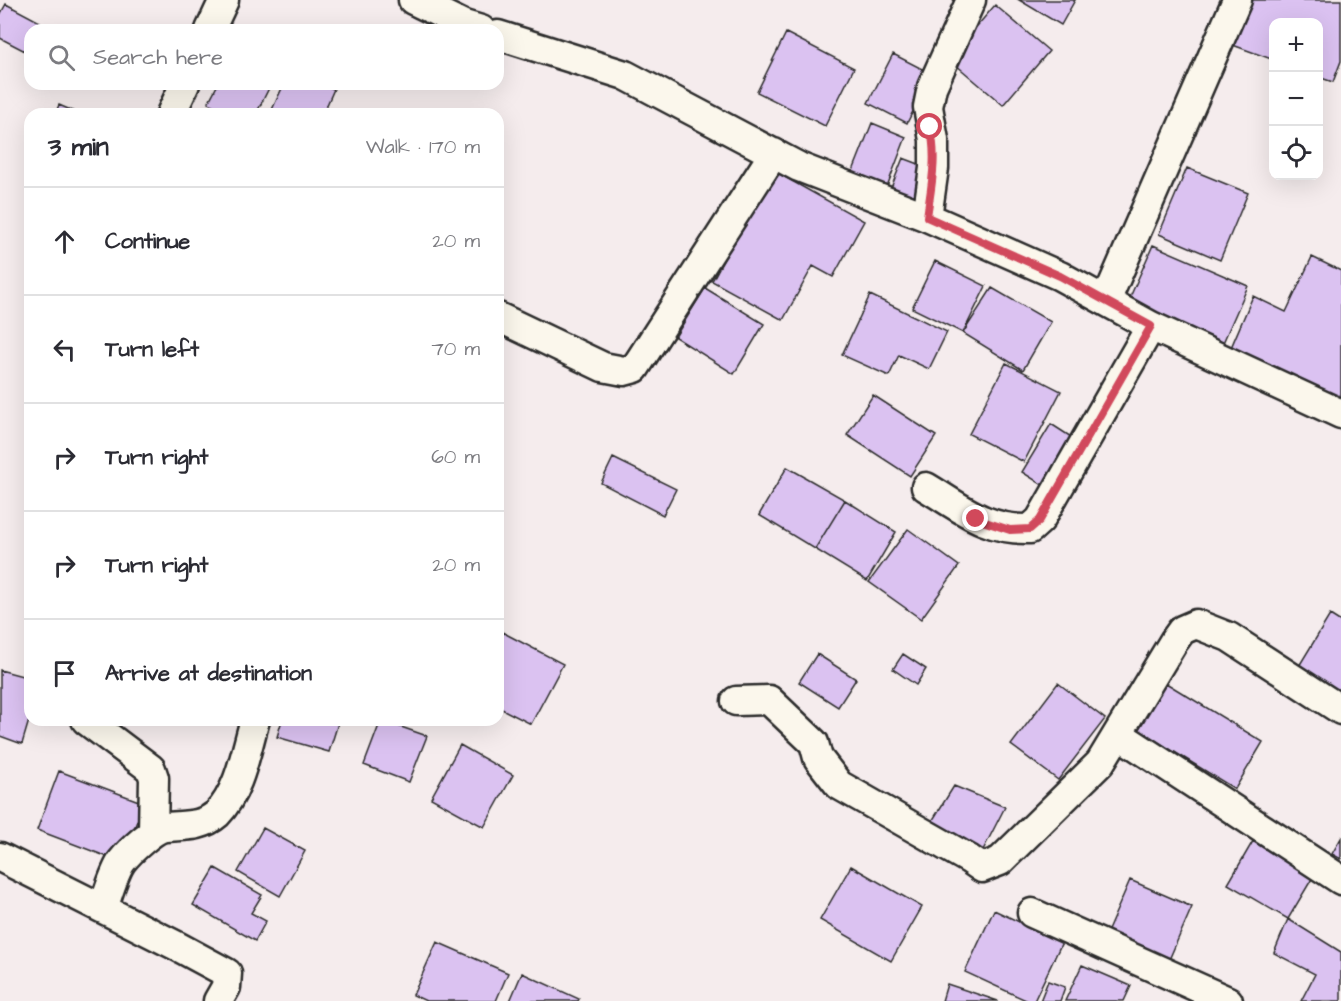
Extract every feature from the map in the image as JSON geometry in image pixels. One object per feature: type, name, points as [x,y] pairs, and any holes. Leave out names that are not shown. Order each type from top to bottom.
[{"type":"street","points":[[213,24],[224,0]]},
{"type":"street","points":[[413,0],[462,24]]},
{"type":"street","points":[[927,217],[934,168],[934,140],[928,107],[932,87],[970,0]]},
{"type":"street","points":[[1106,301],[1237,0]]},
{"type":"street","points":[[504,37],[625,75],[798,167],[927,217],[1060,276],[1151,326],[1341,414]]},
{"type":"street","points":[[174,108],[182,90]]},
{"type":"street","points":[[504,320],[603,367],[624,371],[636,368],[774,153]]},
{"type":"street","points":[[927,488],[976,519],[1010,530],[1030,529],[1040,520],[1151,326]]},
{"type":"street","points":[[736,701],[770,700],[814,743],[818,758],[839,785],[982,868],[1000,861],[1100,763],[1182,630],[1196,624],[1229,637],[1341,710]]},
{"type":"street","points":[[94,726],[151,769],[154,778],[153,831]]},
{"type":"street","points":[[103,908],[121,862],[153,831],[162,827],[198,825],[219,812],[230,797],[253,726]]},
{"type":"street","points":[[1119,734],[1341,880]]},
{"type":"street","points":[[0,856],[226,973],[226,987],[218,1001]]},
{"type":"street","points":[[1032,913],[1228,1001]]},
{"type":"building","points":[[1019,0],[1075,0],[1061,25]]},
{"type":"building","points":[[1250,0],[1341,0],[1341,61],[1333,82],[1323,79],[1323,18],[1269,18],[1269,58],[1230,44]]},
{"type":"building","points":[[6,4],[40,22],[39,24],[24,24],[24,50],[0,38],[0,15]]},
{"type":"building","points":[[995,5],[1049,51],[1003,105],[949,59]]},
{"type":"building","points":[[786,33],[854,68],[825,126],[757,92]]},
{"type":"building","points":[[893,54],[932,74],[907,123],[868,103]]},
{"type":"building","points":[[215,90],[268,90],[259,108],[218,108],[208,103]]},
{"type":"building","points":[[281,90],[334,90],[326,108],[273,108]]},
{"type":"building","points":[[872,123],[906,137],[886,189],[851,176]]},
{"type":"building","points":[[903,158],[932,169],[918,204],[889,193]]},
{"type":"building","points":[[1187,168],[1248,193],[1220,260],[1159,234]]},
{"type":"building","points":[[772,170],[864,221],[833,277],[813,266],[783,320],[712,281]]},
{"type":"building","points":[[1153,245],[1248,286],[1222,345],[1127,304]]},
{"type":"building","points":[[1312,257],[1341,271],[1341,405],[1230,350],[1253,296],[1286,312]]},
{"type":"building","points":[[935,261],[986,286],[963,333],[912,308]]},
{"type":"building","points":[[705,288],[764,324],[734,374],[675,337]]},
{"type":"building","points":[[992,288],[1051,322],[1023,370],[963,333]]},
{"type":"building","points":[[870,295],[947,332],[929,369],[899,355],[889,376],[842,355]]},
{"type":"building","points":[[1006,363],[1061,391],[1024,462],[969,434]]},
{"type":"building","points":[[873,395],[936,436],[910,476],[847,435]]},
{"type":"building","points":[[1051,424],[1079,442],[1049,489],[1022,472]]},
{"type":"building","points":[[613,458],[676,489],[663,515],[601,483]]},
{"type":"building","points":[[787,467],[845,500],[815,549],[759,515]]},
{"type":"building","points":[[845,500],[896,532],[867,581],[815,549]]},
{"type":"building","points":[[908,529],[959,566],[921,619],[869,582]]},
{"type":"building","points":[[1330,615],[1341,622],[1341,698],[1296,671]]},
{"type":"building","points":[[504,633],[563,664],[531,724],[504,710]]},
{"type":"building","points":[[817,654],[856,679],[838,707],[799,682]]},
{"type":"building","points":[[903,654],[926,669],[916,685],[893,669]]},
{"type":"building","points":[[0,670],[24,676],[24,726],[27,726],[22,744],[0,736]]},
{"type":"building","points":[[1058,683],[1105,719],[1058,780],[1011,745]]},
{"type":"building","points":[[1166,683],[1263,742],[1235,789],[1137,729]]},
{"type":"building","points":[[280,726],[337,726],[329,752],[277,737]]},
{"type":"building","points":[[379,726],[398,726],[427,736],[409,782],[364,765]]},
{"type":"building","points":[[460,745],[513,775],[484,827],[431,798]]},
{"type":"building","points":[[59,771],[144,803],[121,862],[37,830]]},
{"type":"building","points":[[954,786],[1005,807],[980,856],[929,826]]},
{"type":"building","points":[[263,828],[305,851],[280,896],[238,872]]},
{"type":"building","points":[[1341,838],[1341,859],[1332,854]]},
{"type":"building","points":[[1253,841],[1313,877],[1288,919],[1228,884]]},
{"type":"building","points":[[851,866],[922,907],[891,961],[820,920]]},
{"type":"building","points":[[215,868],[262,895],[251,913],[266,921],[255,941],[193,905]]},
{"type":"building","points":[[1130,880],[1192,907],[1168,962],[1106,935]]},
{"type":"building","points":[[994,910],[1062,942],[1034,1001],[1028,1001],[965,972]]},
{"type":"building","points":[[1288,919],[1341,952],[1341,1001],[1301,1001],[1315,974],[1274,953]]},
{"type":"building","points":[[437,942],[508,973],[496,1001],[426,1001],[413,995]]},
{"type":"building","points":[[1082,965],[1131,986],[1124,1001],[1065,1001]]},
{"type":"building","points":[[522,973],[579,999],[578,1001],[510,1001]]},
{"type":"building","points":[[1048,981],[1065,987],[1060,1001],[1040,1001]]},
{"type":"building","points":[[947,984],[998,1001],[942,1001]]},
{"type":"route","points":[[930,127],[934,140],[934,168],[927,217],[1060,276],[1151,326],[1040,520],[1030,529],[1010,530],[976,519]]}]
